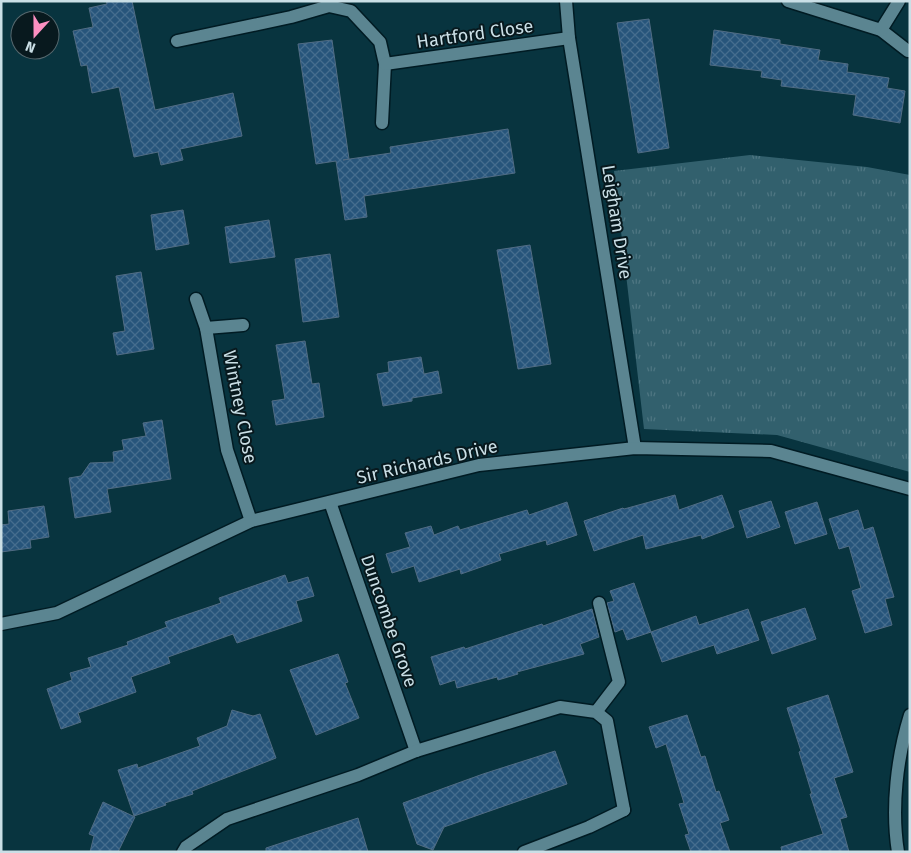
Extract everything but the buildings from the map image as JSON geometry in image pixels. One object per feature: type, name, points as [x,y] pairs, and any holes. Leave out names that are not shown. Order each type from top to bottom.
[{"type":"street","name":"Leigham Drive","points":[[566,1],[570,38],[635,448]]},
{"type":"street","points":[[788,1],[881,30],[908,51]]},
{"type":"street","points":[[881,30],[899,1]]},
{"type":"street","points":[[177,41],[291,18],[329,6],[351,11],[380,42],[385,64],[382,123]]},
{"type":"street","name":"Hartford Close","points":[[385,64],[570,38]]},
{"type":"street","name":"Wintney Close","points":[[196,299],[206,328],[227,450],[251,521]]},
{"type":"street","name":"Wintney Close","points":[[206,328],[243,325]]},
{"type":"street","name":"Sir Richards Drive","points":[[1,624],[57,613],[251,521],[479,465],[635,448],[771,451],[910,489]]},
{"type":"street","name":"Duncombe Grove","points":[[330,502],[416,751]]},
{"type":"street","points":[[596,712],[619,682],[599,602]]},
{"type":"street","points":[[183,852],[186,847],[227,820],[358,775],[416,751],[560,707],[596,712],[607,721],[624,810],[589,828],[524,852]]},
{"type":"street","points":[[898,852],[894,828],[910,715]]},
{"type":"green space","points":[[750,155],[867,167],[910,175],[910,472],[777,435],[644,429],[614,171]]}]
